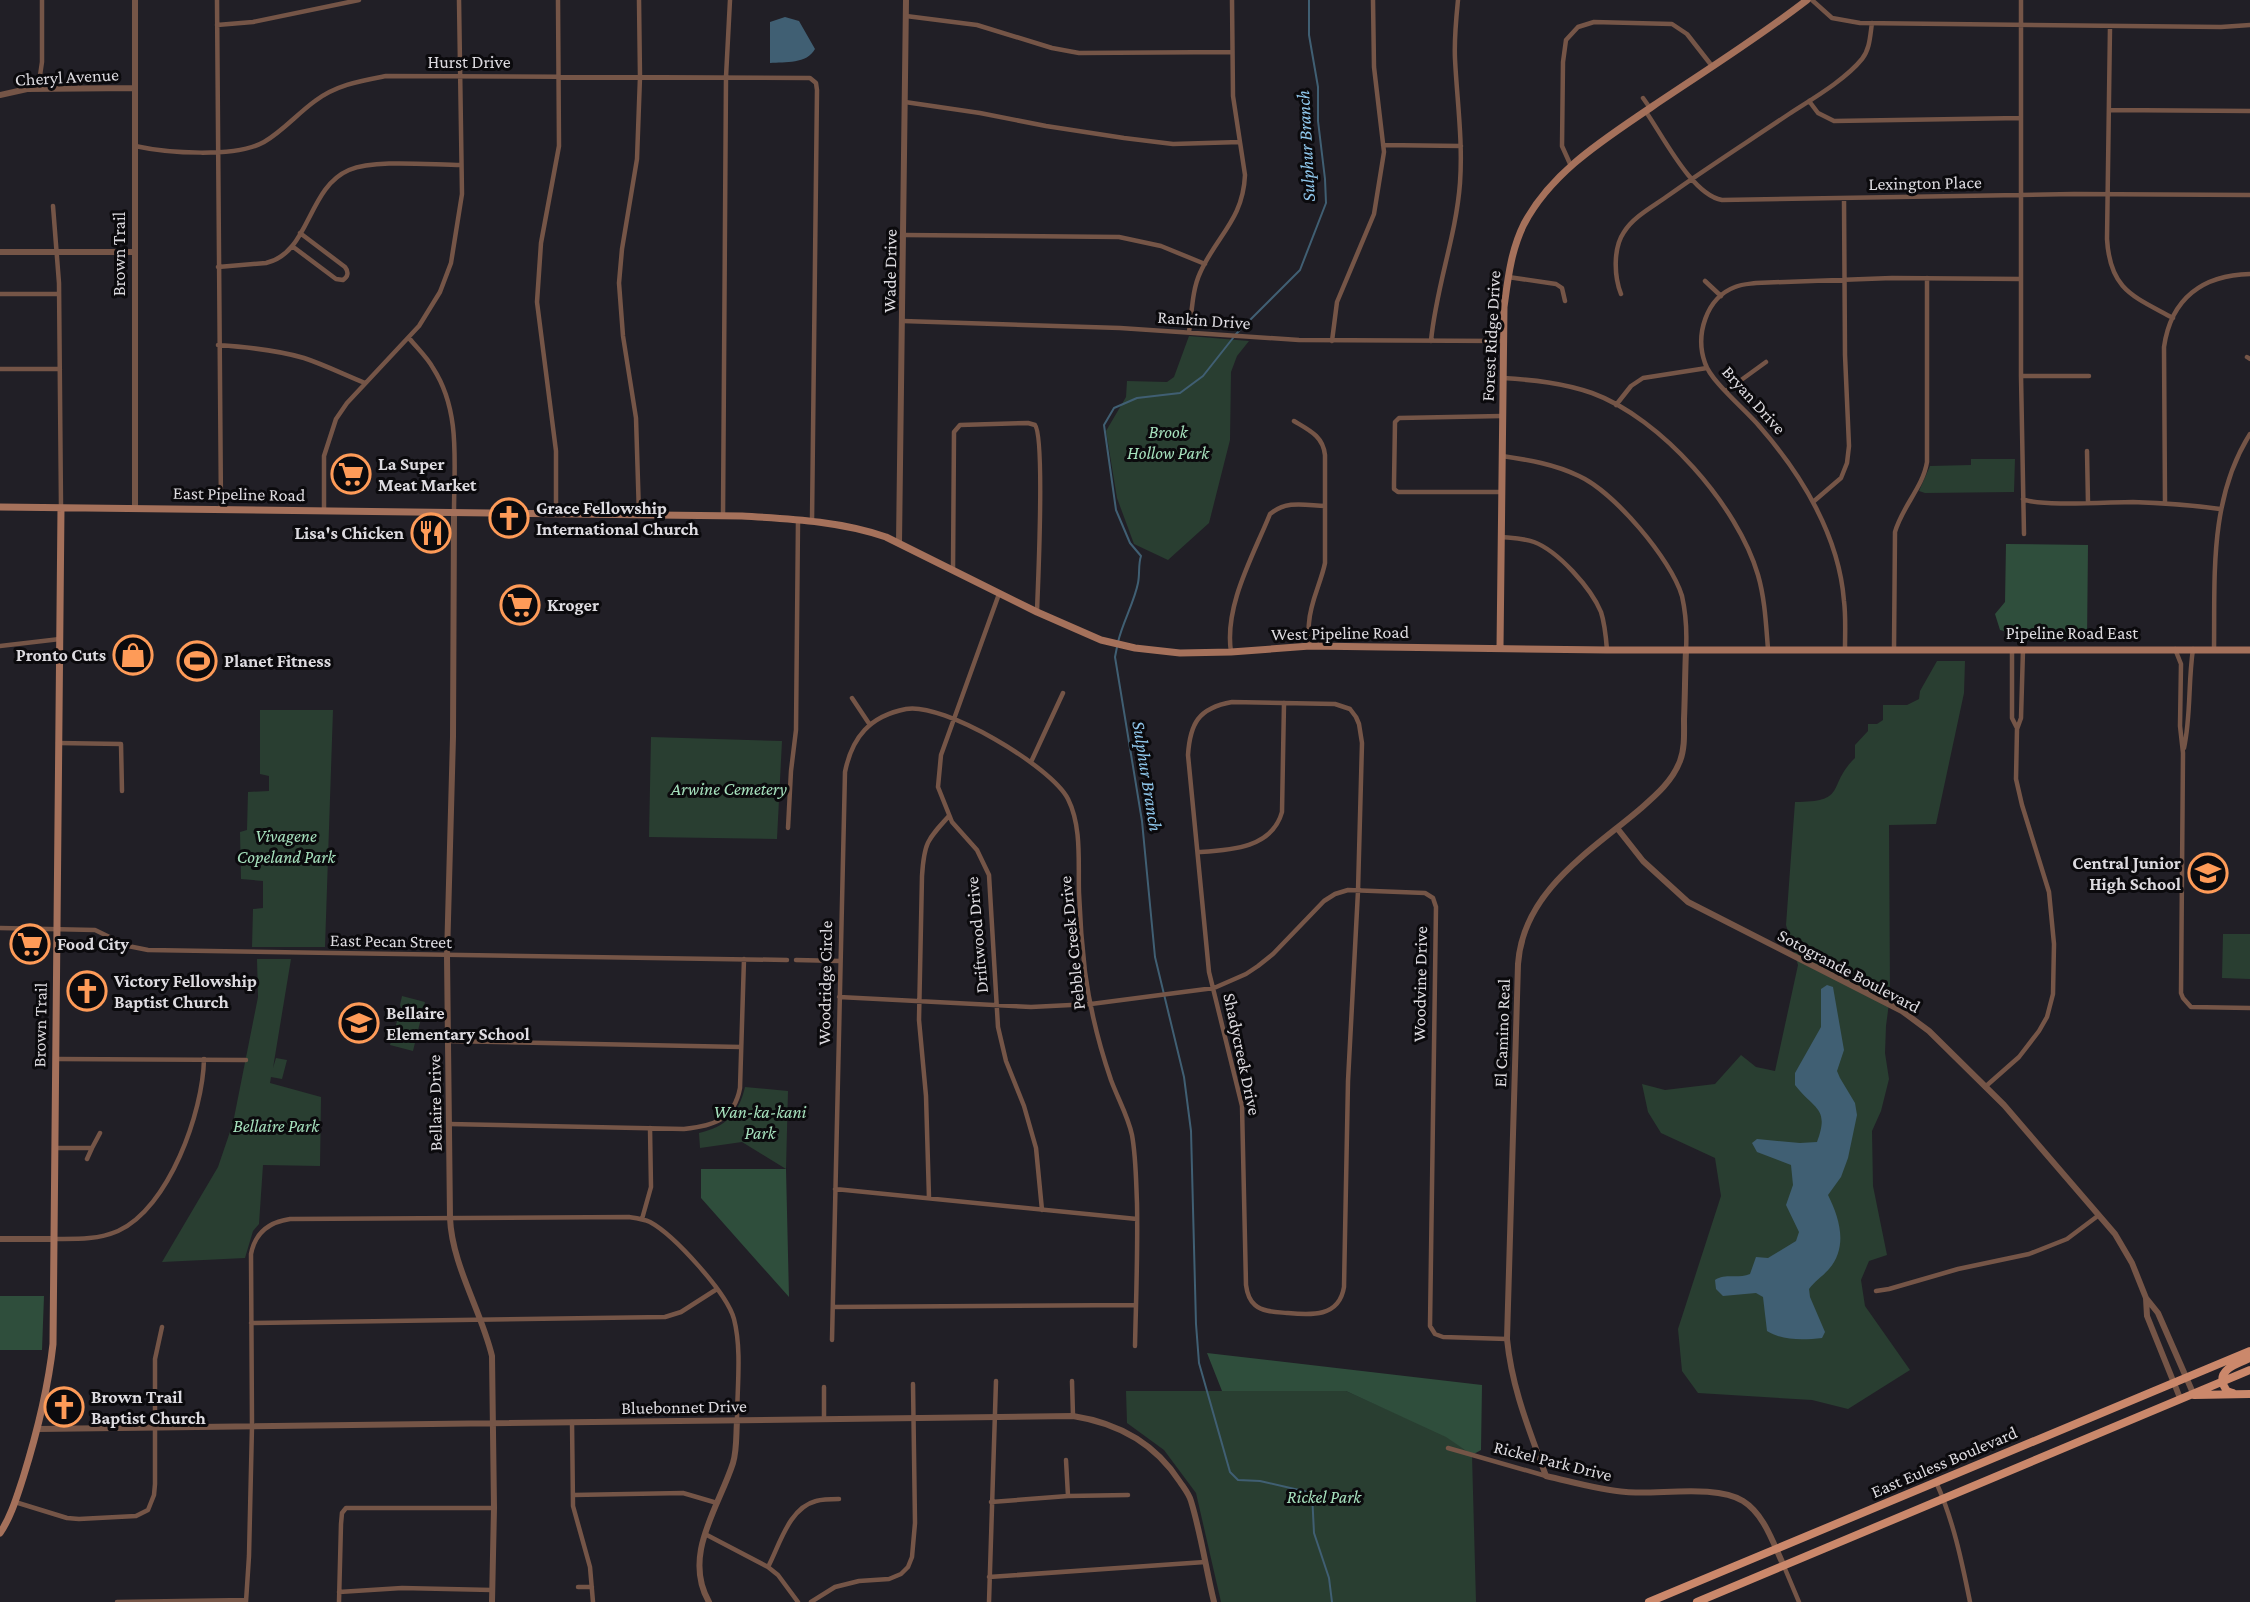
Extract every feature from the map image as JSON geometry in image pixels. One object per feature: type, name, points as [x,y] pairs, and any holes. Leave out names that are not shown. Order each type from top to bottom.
[{"type":"main road","name":"Forest Ridge Drive","points":[[1500,648],[1503,341],[1508,277],[1512,256],[1524,224],[1544,193],[1571,166],[1648,109],[1810,0]]},
{"type":"main road","name":"East Pipeline Road","points":[[0,507],[639,514],[812,521]]},
{"type":"main road","name":"Brown Trail","points":[[0,1533],[15,1502],[38,1429],[50,1371],[52,1344],[61,508]]},
{"type":"main road","name":"West Pipeline Road","points":[[812,521],[866,530],[899,542],[1037,612],[1101,640],[1135,648],[1180,653],[1310,646],[1608,650],[1894,649]]},
{"type":"main road","name":"Pipeline Road East","points":[[1894,649],[2250,650]]},
{"type":"main road","name":"East Euless Boulevard","points":[[1649,1602],[2250,1351]]},
{"type":"main road","points":[[2238,1394],[2227,1391],[2222,1381],[2225,1372],[2250,1358]]},
{"type":"main road","name":"East Euless Boulevard","points":[[1697,1602],[2250,1370]]},
{"type":"main road","points":[[2187,1396],[2250,1394]]},
{"type":"street","points":[[38,89],[42,62],[42,0]]},
{"type":"street","name":"Brown Trail","points":[[135,0],[135,509]]},
{"type":"street","points":[[217,0],[221,510]]},
{"type":"street","points":[[217,24],[253,22],[359,0]]},
{"type":"street","points":[[324,511],[324,463],[328,440],[341,411],[409,338],[431,309],[451,263],[460,204],[460,0]]},
{"type":"street","points":[[556,514],[554,429],[537,302],[541,243],[559,146],[558,0]]},
{"type":"street","points":[[639,0],[640,77],[635,180],[622,249],[619,283],[623,336],[636,418],[639,514]]},
{"type":"street","points":[[723,516],[726,77],[730,0]]},
{"type":"street","name":"Wade Drive","points":[[899,542],[906,0]]},
{"type":"street","points":[[1189,332],[1196,282],[1235,217],[1243,196],[1245,175],[1233,96],[1232,0]]},
{"type":"street","points":[[1332,341],[1337,302],[1374,215],[1383,164],[1372,37],[1373,0]]},
{"type":"street","points":[[1431,341],[1433,315],[1453,234],[1460,182],[1461,146],[1455,57],[1458,0]]},
{"type":"street","points":[[1810,0],[1832,18],[1844,22],[2110,27],[2250,25]]},
{"type":"street","points":[[2021,0],[2021,376],[2024,534]]},
{"type":"street","points":[[906,16],[977,24],[1052,48],[1079,53],[1231,52]]},
{"type":"street","points":[[1571,166],[1562,146],[1563,62],[1566,40],[1578,27],[1594,22],[1672,23],[1687,34],[1712,66]]},
{"type":"street","points":[[1620,294],[1616,270],[1617,255],[1622,235],[1634,220],[1851,70],[1863,57],[1870,40],[1872,23]]},
{"type":"street","points":[[2110,27],[2108,257],[2121,285],[2131,294],[2173,318]]},
{"type":"street","name":"Hurst Drive","points":[[135,146],[217,151],[251,148],[266,141],[313,102],[345,85],[386,76],[810,78],[816,83],[817,90],[812,521]]},
{"type":"street","name":"Cheryl Avenue","points":[[0,95],[38,89],[135,88]]},
{"type":"street","name":"Lexington Place","points":[[1643,98],[1692,179],[1707,196],[1721,200],[2108,194],[2250,195]]},
{"type":"street","points":[[1809,101],[1818,113],[1834,121],[2021,118]]},
{"type":"street","points":[[905,102],[1173,145],[1240,142]]},
{"type":"street","points":[[2109,110],[2250,111]]},
{"type":"street","points":[[1383,145],[1461,146]]},
{"type":"street","points":[[218,267],[250,266],[274,261],[292,246],[322,193],[332,181],[349,170],[372,165],[461,165]]},
{"type":"street","points":[[1813,502],[1841,478],[1847,463],[1849,446],[1844,199]]},
{"type":"street","points":[[53,206],[59,294],[61,508]]},
{"type":"street","points":[[292,246],[336,279],[341,280],[347,276],[345,267],[300,233]]},
{"type":"street","points":[[904,235],[1119,237],[1161,246],[1205,264]]},
{"type":"street","points":[[0,252],[135,253]]},
{"type":"street","points":[[2165,503],[2166,336],[2184,301],[2205,283],[2224,276],[2250,275]]},
{"type":"street","points":[[1508,277],[1556,284],[1562,288],[1564,301]]},
{"type":"street","points":[[1894,649],[1895,531],[1899,517],[1922,479],[1927,462],[1927,278]]},
{"type":"street","points":[[1704,281],[1721,296],[1735,287],[1749,284],[1844,279],[2021,279]]},
{"type":"street","points":[[0,294],[59,294]]},
{"type":"street","name":"Bryan Drive","points":[[1721,296],[1707,313],[1702,329],[1702,350],[1707,368],[1785,456],[1813,502],[1838,568],[1844,600],[1845,649]]},
{"type":"street","name":"Rankin Drive","points":[[903,321],[1119,328],[1332,341],[1503,341]]},
{"type":"street","points":[[409,338],[432,366],[451,406],[454,433],[454,513]]},
{"type":"street","points":[[218,345],[294,355],[365,383]]},
{"type":"street","points":[[1726,391],[1766,362]]},
{"type":"street","points":[[1616,405],[1631,386],[1643,378],[1707,368]]},
{"type":"street","points":[[0,369],[60,369]]},
{"type":"street","points":[[2021,376],[2089,376]]},
{"type":"street","points":[[1503,378],[1567,385],[1595,394],[1660,434],[1678,451],[1721,502],[1755,565],[1765,614],[1768,649]]},
{"type":"street","points":[[1502,416],[1404,417],[1397,420],[1394,489],[1398,492],[1502,492]]},
{"type":"street","points":[[1294,421],[1315,433],[1324,446],[1325,563],[1311,609],[1310,646]]},
{"type":"street","points":[[953,570],[956,428],[960,425],[1035,425],[1039,433],[1040,458],[1037,612]]},
{"type":"street","points":[[2214,650],[2216,539],[2220,509],[2226,484],[2250,433]]},
{"type":"street","points":[[2087,451],[2088,503]]},
{"type":"street","points":[[1502,456],[1550,464],[1578,475],[1600,489],[1629,516],[1679,587],[1685,615],[1686,650]]},
{"type":"street","points":[[2023,499],[2042,503],[2165,503],[2220,509]]},
{"type":"street","points":[[1231,652],[1229,640],[1232,607],[1270,514],[1287,505],[1325,506]]},
{"type":"street","name":"Bellaire Drive","points":[[454,513],[450,907],[447,956],[450,1218],[452,1240],[482,1320],[492,1356],[492,1602]]},
{"type":"street","points":[[788,828],[790,771],[796,730],[798,521]]},
{"type":"street","points":[[1501,537],[1536,543],[1554,554],[1579,579],[1601,613],[1608,650]]},
{"type":"street","name":"Driftwood Drive","points":[[999,593],[939,764],[939,786],[949,816],[956,828],[977,850],[989,875],[1002,1049],[1027,1114],[1036,1148],[1042,1210]]},
{"type":"street","points":[[0,646],[60,639]]},
{"type":"street","points":[[2012,649],[2012,718],[2017,729]]},
{"type":"street","points":[[1985,1087],[2019,1057],[2039,1031],[2047,1017],[2052,997],[2053,916],[2049,891],[2016,779],[2023,649]]},
{"type":"street","points":[[2175,649],[2181,664],[2183,998],[2191,1007],[2250,1008]]},
{"type":"street","points":[[2183,753],[2189,726],[2193,649]]},
{"type":"street","name":"El Camino Real","points":[[1546,1476],[1513,1381],[1507,1339],[1520,941],[1532,912],[1546,893],[1588,851],[1657,794],[1680,761],[1683,749],[1686,650]]},
{"type":"street","points":[[1031,762],[1063,693]]},
{"type":"street","points":[[852,698],[870,725]]},
{"type":"street","points":[[1199,852],[1232,850],[1254,844],[1275,828],[1282,812],[1284,703],[1335,704],[1350,709],[1359,724],[1362,743],[1358,891]]},
{"type":"street","name":"Shadycreek Drive","points":[[1284,703],[1221,704],[1195,722],[1189,736],[1188,755],[1209,971],[1242,1106],[1247,1292],[1257,1307],[1275,1312],[1318,1315],[1329,1311],[1343,1294],[1348,1081],[1358,891]]},
{"type":"street","name":"Woodridge Circle","points":[[832,1340],[845,772],[851,748],[870,725],[889,713],[915,708],[942,713],[954,719]]},
{"type":"street","name":"Pebble Creek Drive","points":[[954,719],[1031,762],[1059,787],[1069,802],[1075,819],[1080,922],[1091,1004],[1102,1052],[1131,1134],[1137,1219],[1135,1346]]},
{"type":"street","points":[[58,743],[121,744],[122,791]]},
{"type":"street","points":[[929,1198],[928,1135],[919,1002],[923,855],[927,841],[949,816]]},
{"type":"street","name":"Sotogrande Boulevard","points":[[1617,828],[1643,861],[1688,902],[1902,1011],[1964,1063],[2115,1234],[2132,1263],[2146,1298],[2158,1313],[2186,1377],[2187,1396]]},
{"type":"street","name":"Woodvine Drive","points":[[839,997],[1031,1007],[1091,1004],[1213,988],[1246,974],[1273,954],[1324,901],[1342,891],[1418,891],[1430,896],[1436,907],[1430,1326],[1435,1334],[1443,1337],[1507,1339]]},
{"type":"street","name":"East Pecan Street","points":[[0,928],[95,930],[128,946],[148,950],[787,960]]},
{"type":"street","points":[[449,1124],[650,1128],[712,1125],[726,1116],[738,1099],[744,959]]},
{"type":"street","points":[[796,960],[840,961]]},
{"type":"street","points":[[448,1041],[741,1047]]},
{"type":"street","points":[[56,1059],[246,1060]]},
{"type":"street","points":[[0,1239],[94,1238],[135,1221],[152,1204],[183,1150],[204,1072],[204,1059]]},
{"type":"street","points":[[642,1219],[651,1187],[650,1128]]},
{"type":"street","points":[[87,1159],[100,1133]]},
{"type":"street","points":[[55,1148],[92,1148]]},
{"type":"street","points":[[835,1189],[1137,1219]]},
{"type":"street","points":[[1876,1291],[1958,1269],[2029,1254],[2067,1239],[2099,1214]]},
{"type":"street","points":[[117,1602],[246,1601],[253,1426],[251,1254],[261,1232],[272,1223],[290,1219],[629,1217],[642,1219],[658,1228],[678,1245],[717,1289],[731,1311],[736,1330],[737,1421],[734,1457],[704,1534],[700,1569],[702,1586],[709,1602]]},
{"type":"street","points":[[251,1323],[665,1317],[681,1312],[717,1289]]},
{"type":"street","name":"Sotogrande Boulevard","points":[[2146,1298],[2147,1316],[2175,1382],[2187,1396]]},
{"type":"street","points":[[833,1307],[1136,1305]]},
{"type":"street","points":[[15,1502],[66,1518],[79,1519],[125,1517],[145,1512],[151,1506],[154,1494],[155,1359],[162,1327]]},
{"type":"street","points":[[989,1602],[996,1381]]},
{"type":"street","points":[[1072,1381],[1073,1416]]},
{"type":"street","points":[[811,1602],[835,1587],[859,1581],[890,1579],[908,1567],[912,1557],[915,1523],[914,1384]]},
{"type":"street","points":[[824,1387],[824,1419]]},
{"type":"street","name":"Bluebonnet Drive","points":[[38,1429],[1073,1416],[1108,1424],[1138,1438],[1172,1469],[1190,1498],[1214,1602]]},
{"type":"street","points":[[572,1422],[575,1516],[590,1567],[593,1602]]},
{"type":"street","name":"Rickel Park Drive","points":[[1448,1448],[1596,1488],[1626,1493],[1717,1492],[1732,1496],[1754,1510],[1783,1564]]},
{"type":"street","points":[[1066,1460],[1068,1496]]},
{"type":"street","points":[[1936,1482],[1943,1497],[1970,1602]]},
{"type":"street","points":[[573,1495],[683,1493],[717,1503]]},
{"type":"street","points":[[991,1502],[1128,1495]]},
{"type":"street","points":[[768,1567],[799,1510],[816,1501],[839,1499]]},
{"type":"street","points":[[339,1602],[341,1524],[342,1513],[346,1508],[494,1508]]},
{"type":"street","points":[[704,1534],[768,1567],[778,1575],[798,1602]]},
{"type":"street","points":[[989,1577],[1205,1562]]},
{"type":"street","points":[[1783,1564],[1799,1602]]},
{"type":"street","points":[[578,1587],[592,1587]]},
{"type":"street","points":[[340,1592],[402,1588],[492,1590]]},
{"type":"green space","name":"Brook Hollow Park","points":[[1189,336],[1249,341],[1237,356],[1231,372],[1230,440],[1209,523],[1168,560],[1134,544],[1117,498],[1106,431],[1126,397],[1127,381],[1167,382],[1174,377]]},
{"type":"green space","points":[[1971,459],[2015,459],[2014,492],[1919,491],[1930,466],[1971,465]]},
{"type":"green space","points":[[2006,544],[2088,545],[2087,641],[2014,641],[2012,633],[2000,630],[1995,614],[2005,602]]},
{"type":"green space","points":[[1937,661],[1965,661],[1964,693],[1936,824],[1889,825],[1890,995],[1885,1053],[1889,1079],[1881,1111],[1872,1131],[1873,1186],[1887,1255],[1869,1261],[1861,1280],[1865,1306],[1910,1370],[1848,1409],[1812,1400],[1698,1393],[1682,1371],[1678,1329],[1721,1196],[1715,1158],[1661,1133],[1648,1112],[1642,1084],[1665,1090],[1715,1084],[1741,1055],[1756,1067],[1775,1071],[1798,965],[1786,925],[1795,802],[1823,799],[1830,795],[1855,758],[1855,745],[1868,731],[1868,724],[1877,724],[1883,720],[1883,705],[1907,705],[1919,699],[1920,691]]},
{"type":"green space","name":"Vivagene Copeland Park","points":[[260,710],[333,710],[325,947],[252,947],[253,909],[263,908],[263,881],[241,879],[240,832],[247,830],[248,792],[269,791],[269,776],[260,774]]},
{"type":"green space","name":"Arwine Cemetery","points":[[651,737],[782,741],[777,839],[649,837]]},
{"type":"green space","points":[[2223,934],[2250,934],[2250,979],[2222,978]]},
{"type":"green space","name":"Bellaire Park","points":[[257,959],[291,959],[273,1068],[276,1058],[287,1060],[282,1079],[271,1077],[270,1083],[321,1097],[320,1166],[263,1165],[259,1224],[253,1231],[245,1258],[162,1262],[218,1167],[233,1123],[258,997]]},
{"type":"green space","points":[[402,996],[425,1002],[413,1051],[390,1045]]},
{"type":"green space","name":"Wan-ka-kani Park","points":[[745,1087],[788,1091],[786,1169],[742,1142],[700,1148],[699,1133],[717,1127],[730,1118]]},
{"type":"green space","points":[[701,1169],[786,1169],[789,1297],[701,1198]]},
{"type":"green space","points":[[0,1296],[44,1296],[42,1350],[0,1350]]},
{"type":"green space","points":[[1207,1353],[1482,1385],[1481,1450],[1472,1455],[1446,1437],[1346,1391],[1222,1391]]},
{"type":"green space","name":"Rickel Park","points":[[1126,1391],[1346,1391],[1444,1435],[1472,1455],[1476,1602],[1221,1602],[1196,1493],[1164,1450],[1127,1423]]},
{"type":"water","points":[[785,17],[799,21],[815,49],[801,60],[770,63],[770,22]]},
{"type":"water","points":[[1827,985],[1833,987],[1844,1050],[1837,1071],[1855,1103],[1857,1115],[1848,1158],[1841,1177],[1828,1195],[1839,1223],[1839,1252],[1829,1269],[1809,1289],[1825,1332],[1822,1338],[1794,1339],[1767,1331],[1763,1297],[1756,1293],[1723,1296],[1716,1289],[1715,1280],[1750,1274],[1756,1257],[1768,1258],[1796,1241],[1799,1232],[1786,1205],[1793,1185],[1791,1165],[1757,1152],[1752,1143],[1757,1139],[1817,1142],[1821,1131],[1821,1115],[1795,1085],[1795,1073],[1821,1027],[1821,989]]},
{"type":"waterway","name":"Sulphur Branch","points":[[1236,334],[1300,270],[1326,203],[1318,121],[1318,87],[1309,35],[1309,0]]},
{"type":"waterway","name":"Sulphur Branch","points":[[1118,642],[1139,579],[1141,556],[1130,543],[1116,510],[1104,425],[1114,408],[1137,398],[1180,393],[1203,376],[1233,338]]},
{"type":"waterway","name":"Sulphur Branch","points":[[1117,647],[1115,657],[1142,821],[1155,957],[1184,1077],[1191,1131],[1199,1363],[1230,1472],[1238,1480],[1260,1481],[1312,1493],[1314,1533],[1329,1578],[1332,1602]]},
{"type":"place","name":"La Super Meat Market","points":[[351,474]]},
{"type":"place","name":"Grace Fellowship International Church","points":[[509,518]]},
{"type":"place","name":"Lisa's Chicken","points":[[431,533]]},
{"type":"place","name":"Kroger","points":[[520,605]]},
{"type":"place","name":"Pronto Cuts","points":[[133,655]]},
{"type":"place","name":"Planet Fitness","points":[[197,661]]},
{"type":"place","name":"Central Junior High School","points":[[2208,873]]},
{"type":"place","name":"Food City","points":[[30,944]]},
{"type":"place","name":"Victory Fellowship Baptist Church","points":[[87,991]]},
{"type":"place","name":"Bellaire Elementary School","points":[[359,1023]]},
{"type":"place","name":"Brown Trail Baptist Church","points":[[64,1407]]}]
